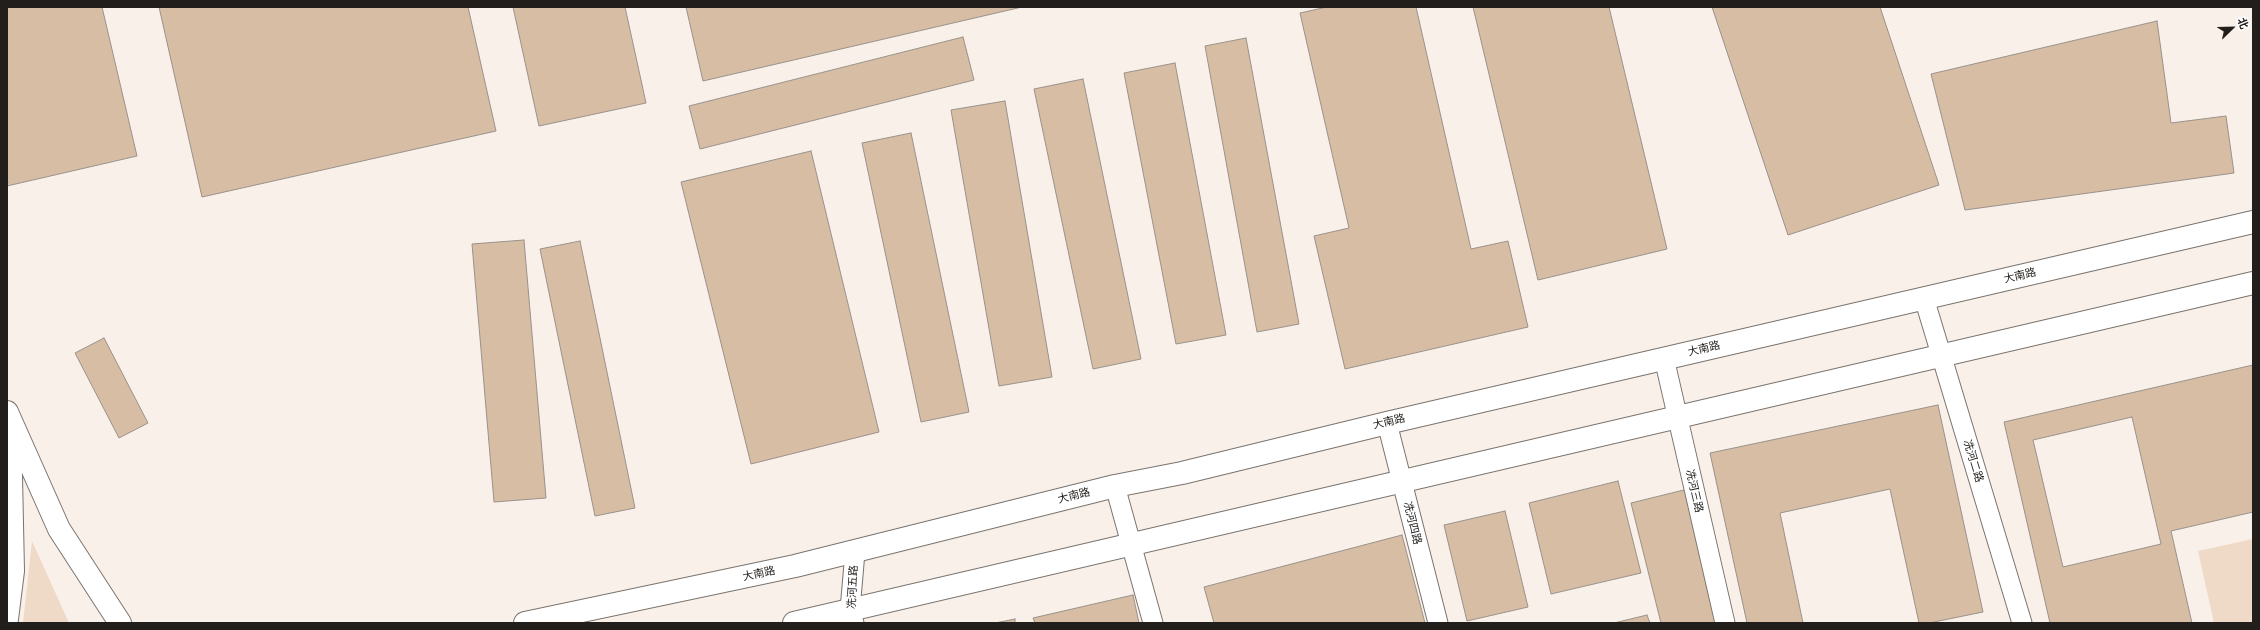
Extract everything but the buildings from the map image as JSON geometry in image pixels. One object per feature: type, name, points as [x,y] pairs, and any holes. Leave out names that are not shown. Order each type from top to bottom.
[{"type":"street","name":"大南路","points":[[525,623],[855,552],[1115,486],[1182,473],[1664,358],[2253,222]]},
{"type":"street","points":[[794,623],[852,616],[1131,544],[2253,283]]},
{"type":"street","points":[[7,619],[14,571],[8,416]]},
{"type":"street","points":[[8,416],[59,528],[120,623]]},
{"type":"lane","name":"冼河二路","points":[[1924,298],[2022,623]]},
{"type":"lane","name":"冼河三路","points":[[1664,358],[1725,623]]},
{"type":"lane","name":"冼河四路","points":[[1387,423],[1438,623]]},
{"type":"lane","points":[[1115,486],[1153,623]]},
{"type":"lane","name":"冼河五路","points":[[852,616],[855,552]]},
{"type":"shaded area","points":[[2253,539],[2253,623],[2214,623],[2198,551]]},
{"type":"shaded area","points":[[32,541],[69,623],[23,623]]}]
